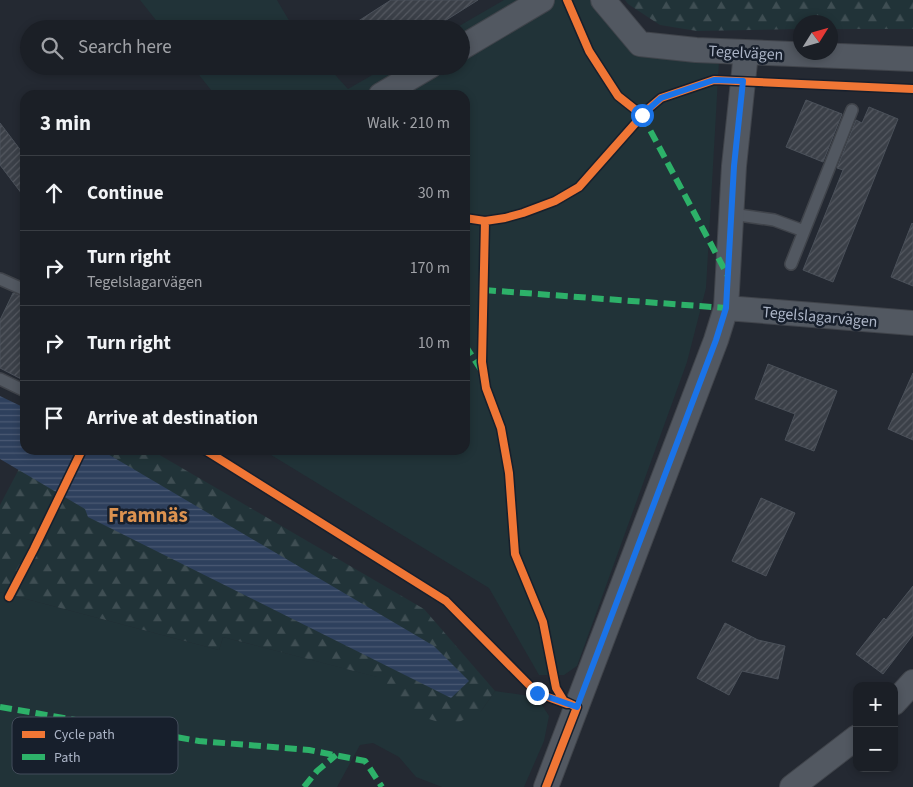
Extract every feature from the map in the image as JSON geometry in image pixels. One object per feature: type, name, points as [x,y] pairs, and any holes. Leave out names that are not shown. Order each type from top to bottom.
[{"type":"street","points":[[470,43],[542,0]]},
{"type":"street","name":"Tegelvägen","points":[[603,0],[640,44],[746,53],[913,59]]},
{"type":"street","points":[[546,787],[713,349],[726,308],[734,166],[746,53]]},
{"type":"street","points":[[389,90],[415,75]]},
{"type":"street","name":"Tegelslagarvägen","points":[[726,308],[913,323]]},
{"type":"street","points":[[898,699],[913,682]]},
{"type":"street","points":[[792,787],[853,740]]},
{"type":"lane","points":[[791,264],[852,110]]},
{"type":"lane","points":[[732,214],[774,220],[804,231]]},
{"type":"lane","points":[[0,279],[20,288]]},
{"type":"lane","points":[[0,378],[20,388]]},
{"type":"green space","points":[[140,0],[277,0],[289,20],[156,20]]},
{"type":"green space","points":[[504,0],[592,0],[607,21],[719,61],[706,288],[687,362],[577,666],[564,675],[539,675],[489,588],[271,455],[470,455],[470,90],[211,90],[199,75],[335,75],[348,89],[372,75],[470,75],[470,20]]},
{"type":"green space","points":[[625,0],[913,0],[913,29],[838,29],[838,15],[793,15],[793,29],[697,31],[660,25],[628,4]]},
{"type":"green space","points":[[26,455],[160,455],[424,609],[495,691],[481,711],[451,726],[410,713],[377,677],[223,637],[219,650],[0,592],[0,505]]},
{"type":"green space","points":[[0,592],[219,650],[223,637],[378,677],[410,712],[481,711],[495,691],[537,697],[549,716],[544,741],[524,787],[442,787],[416,777],[399,757],[373,743],[360,745],[337,787],[0,787]]},
{"type":"water","points":[[0,396],[20,406],[20,455],[109,455],[434,646],[469,681],[451,698],[88,517],[85,509],[0,459]]},
{"type":"building","points":[[391,0],[478,0],[446,20],[360,20]]},
{"type":"building","points":[[806,100],[842,114],[823,162],[786,147]]},
{"type":"building","points":[[869,107],[898,119],[833,282],[803,270],[843,170],[837,168],[856,120],[862,123]]},
{"type":"building","points":[[0,123],[20,149],[20,191],[0,165]]},
{"type":"building","points":[[913,224],[913,286],[891,277]]},
{"type":"building","points":[[13,293],[20,295],[20,378],[0,368],[0,320]]},
{"type":"building","points":[[768,364],[837,391],[814,451],[785,440],[795,414],[755,399]]},
{"type":"building","points":[[913,373],[913,440],[888,429]]},
{"type":"building","points":[[761,498],[795,513],[766,576],[732,561]]},
{"type":"building","points":[[913,586],[913,635],[883,674],[856,654],[884,618],[886,620]]},
{"type":"building","points":[[725,623],[758,640],[785,646],[778,679],[742,671],[729,695],[697,678]]},
{"type":"marked path","points":[[642,115],[728,276]]},
{"type":"marked path","points":[[484,290],[726,308]]},
{"type":"marked path","points":[[470,353],[481,370]]},
{"type":"marked path","points":[[0,707],[59,717]]},
{"type":"marked path","points":[[178,737],[199,741],[309,750],[365,761],[382,787]]},
{"type":"marked path","points":[[304,787],[317,771],[336,755]]},
{"type":"cycle path","points":[[567,0],[589,51],[618,96],[642,115]]},
{"type":"cycle path","points":[[470,219],[485,221],[505,218],[555,201],[579,187],[648,109],[661,98],[714,80],[913,89]]},
{"type":"cycle path","points":[[485,221],[482,362],[486,388],[501,428],[509,473],[515,554],[543,622],[556,688],[564,701],[577,707]]},
{"type":"cycle path","points":[[9,597],[80,455]]},
{"type":"cycle path","points":[[213,455],[446,601],[537,693],[567,704]]},
{"type":"cycle path","points":[[546,787],[577,707]]},
{"type":"district","name":"Framnäs","points":[[148,515]]},
{"type":"route","points":[[537,693],[577,707],[716,340],[726,308],[734,166],[743,81],[714,80],[661,98],[642,115]]}]
